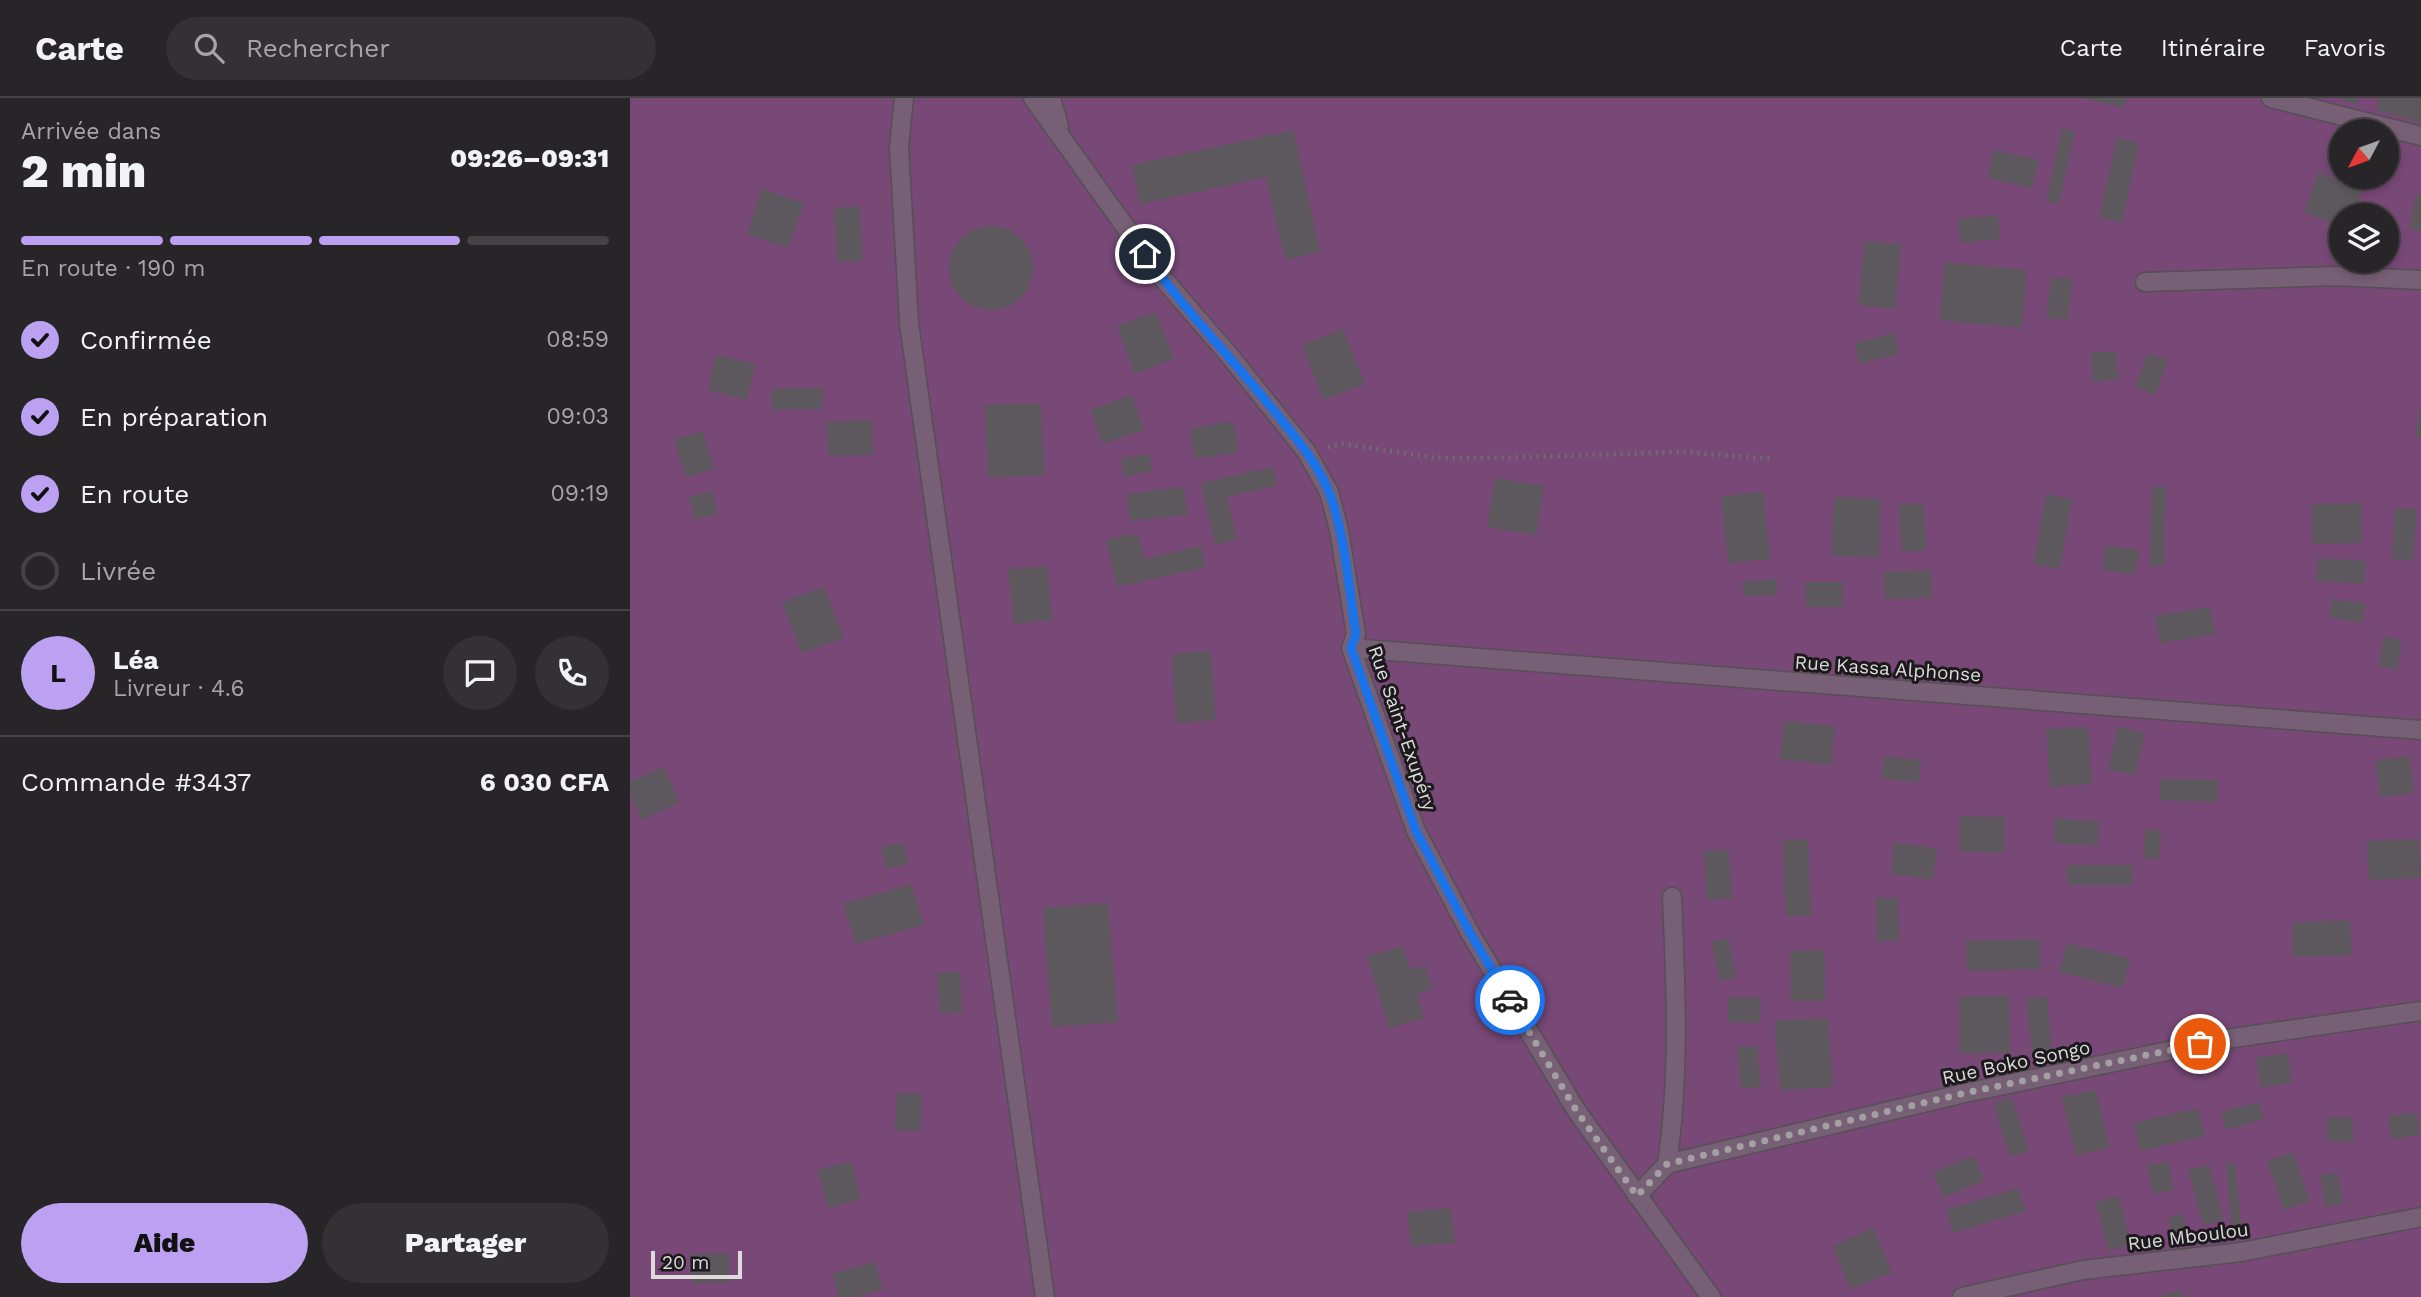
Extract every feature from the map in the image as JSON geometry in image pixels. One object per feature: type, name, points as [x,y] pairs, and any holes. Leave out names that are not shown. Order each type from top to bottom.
[{"type":"street","points":[[904,98],[899,147],[909,323],[1045,1297]]},
{"type":"street","name":"Rue Saint-Exupéry","points":[[1032,98],[1159,274],[1307,451],[1329,492],[1339,530],[1356,634],[1351,648],[1416,831],[1470,933],[1576,1110],[1711,1297]]},
{"type":"street","points":[[1051,98],[1062,136]]},
{"type":"street","points":[[2271,98],[2421,136]]},
{"type":"street","points":[[2145,282],[2337,276],[2421,280]]},
{"type":"street","name":"Rue Kassa Alphonse","points":[[1351,648],[2421,730]]},
{"type":"street","points":[[1637,1196],[1667,1164],[1671,1135],[1676,996],[1672,897]]},
{"type":"street","name":"Rue Boko Songo","points":[[1667,1164],[1965,1093],[2226,1039],[2421,1011]]},
{"type":"street","name":"Rue Mboulou","points":[[1962,1297],[2083,1270],[2241,1252],[2421,1217]]},
{"type":"path","points":[[1307,451],[1343,444],[1437,458],[1683,452],[1773,459]]},
{"type":"shaded area","points":[[630,98],[2421,98],[2421,1297],[630,1297]]},
{"type":"building","points":[[2083,98],[2127,98],[2124,108]]},
{"type":"building","points":[[2338,98],[2359,98],[2357,105]]},
{"type":"building","points":[[2379,98],[2421,98],[2421,123],[2376,110]]},
{"type":"building","points":[[2062,128],[2075,131],[2059,204],[2046,201]]},
{"type":"building","points":[[1294,130],[1320,252],[1285,260],[1266,177],[1140,204],[1132,165]]},
{"type":"building","points":[[2117,138],[2139,143],[2122,223],[2099,218]]},
{"type":"building","points":[[1994,150],[2039,160],[2032,188],[1988,178]]},
{"type":"building","points":[[2319,172],[2329,176],[2329,189],[2363,189],[2358,203],[2329,203],[2329,222],[2304,212]]},
{"type":"building","points":[[762,189],[804,203],[788,248],[747,234]]},
{"type":"building","points":[[2416,194],[2421,195],[2421,231],[2409,228]]},
{"type":"building","points":[[860,206],[863,261],[837,262],[834,208]]},
{"type":"building","points":[[1998,215],[2000,239],[1961,243],[1958,219]]},
{"type":"building","points":[[991,226],[1007,229],[1021,238],[1030,252],[1033,268],[1030,284],[1021,298],[1007,307],[991,310],[975,307],[961,298],[952,284],[949,268],[952,252],[961,238],[975,229]]},
{"type":"building","points":[[1865,241],[1901,244],[1895,309],[1858,305]]},
{"type":"building","points":[[1945,262],[2027,270],[2022,328],[1940,320]]},
{"type":"building","points":[[2051,277],[2072,279],[2068,319],[2047,318]]},
{"type":"building","points":[[1156,312],[1174,359],[1135,374],[1117,326]]},
{"type":"building","points":[[1343,329],[1365,384],[1323,400],[1302,345]]},
{"type":"building","points":[[1894,333],[1899,354],[1859,364],[1855,343]]},
{"type":"building","points":[[2116,351],[2118,380],[2093,382],[2091,353]]},
{"type":"building","points":[[2148,353],[2168,360],[2155,395],[2135,387]]},
{"type":"building","points":[[716,355],[755,364],[747,400],[708,390]]},
{"type":"building","points":[[823,388],[823,409],[772,410],[771,389]]},
{"type":"building","points":[[1132,395],[1144,430],[1103,444],[1090,410]]},
{"type":"building","points":[[1041,403],[1045,475],[988,478],[985,405]]},
{"type":"building","points":[[2419,411],[2421,437],[2416,437]]},
{"type":"building","points":[[872,420],[873,455],[828,456],[826,422]]},
{"type":"building","points":[[1233,421],[1239,452],[1195,459],[1190,429]]},
{"type":"building","points":[[703,431],[714,469],[686,477],[674,440]]},
{"type":"building","points":[[1149,454],[1153,471],[1124,477],[1121,459]]},
{"type":"building","points":[[1273,467],[1277,485],[1227,497],[1237,540],[1215,544],[1201,483]]},
{"type":"building","points":[[1495,478],[1544,486],[1536,535],[1487,527]]},
{"type":"building","points":[[1184,487],[1187,515],[1130,521],[1127,494]]},
{"type":"building","points":[[2152,487],[2166,487],[2164,566],[2150,566]]},
{"type":"building","points":[[712,491],[718,514],[695,520],[689,497]]},
{"type":"building","points":[[1763,492],[1770,559],[1728,563],[1721,496]]},
{"type":"building","points":[[2046,494],[2072,499],[2060,569],[2034,564]]},
{"type":"building","points":[[1834,497],[1881,499],[1879,558],[1832,556]]},
{"type":"building","points":[[1923,503],[1927,550],[1902,552],[1898,505]]},
{"type":"building","points":[[2361,503],[2362,543],[2313,544],[2312,504]]},
{"type":"building","points":[[2395,508],[2417,509],[2413,561],[2392,559]]},
{"type":"building","points":[[1138,533],[1144,559],[1201,546],[1206,567],[1117,587],[1106,540]]},
{"type":"building","points":[[2106,545],[2139,550],[2135,575],[2103,570]]},
{"type":"building","points":[[2318,558],[2366,561],[2364,584],[2317,581]]},
{"type":"building","points":[[1047,566],[1052,620],[1014,624],[1008,569]]},
{"type":"building","points":[[1930,570],[1932,598],[1885,599],[1884,572]]},
{"type":"building","points":[[1776,579],[1777,595],[1744,596],[1742,582]]},
{"type":"building","points":[[1805,582],[1843,582],[1843,607],[1806,607]]},
{"type":"building","points":[[824,587],[844,638],[802,653],[782,602]]},
{"type":"building","points":[[2332,599],[2366,604],[2362,623],[2329,617]]},
{"type":"building","points":[[2210,607],[2215,635],[2160,643],[2155,616]]},
{"type":"building","points":[[2383,637],[2401,639],[2398,669],[2379,667]]},
{"type":"building","points":[[1211,651],[1216,720],[1176,723],[1172,654]]},
{"type":"building","points":[[1784,721],[1835,726],[1831,765],[1780,759]]},
{"type":"building","points":[[2088,727],[2092,784],[2050,787],[2046,729]]},
{"type":"building","points":[[2118,727],[2145,733],[2135,775],[2108,769]]},
{"type":"building","points":[[1884,756],[1921,760],[1919,782],[1882,779]]},
{"type":"building","points":[[2409,756],[2414,793],[2380,797],[2376,760]]},
{"type":"building","points":[[663,767],[680,802],[642,820],[630,795],[630,782]]},
{"type":"building","points":[[2160,779],[2218,780],[2218,802],[2160,800]]},
{"type":"building","points":[[1960,816],[2005,817],[2004,853],[1959,851]]},
{"type":"building","points":[[2055,818],[2099,822],[2098,846],[2054,843]]},
{"type":"building","points":[[2145,830],[2161,830],[2159,859],[2143,858]]},
{"type":"building","points":[[1808,839],[1811,916],[1786,916],[1783,840]]},
{"type":"building","points":[[2419,839],[2421,878],[2369,880],[2367,841]]},
{"type":"building","points":[[903,842],[908,864],[886,869],[881,847]]},
{"type":"building","points":[[1894,843],[1937,848],[1933,880],[1891,874]]},
{"type":"building","points":[[1729,850],[1732,898],[1707,900],[1704,851]]},
{"type":"building","points":[[2067,865],[2133,865],[2133,885],[2067,885]]},
{"type":"building","points":[[911,884],[924,925],[856,944],[843,904]]},
{"type":"building","points":[[1898,897],[1899,941],[1877,942],[1876,898]]},
{"type":"building","points":[[1108,903],[1118,1022],[1052,1027],[1043,908]]},
{"type":"building","points":[[2350,920],[2352,955],[2293,957],[2292,923]]},
{"type":"building","points":[[1728,938],[1736,977],[1720,981],[1711,942]]},
{"type":"building","points":[[2040,939],[2041,969],[1967,971],[1966,941]]},
{"type":"building","points":[[2067,943],[2130,959],[2123,988],[2059,972]]},
{"type":"building","points":[[1403,946],[1410,970],[1425,965],[1432,989],[1417,994],[1424,1018],[1389,1028],[1367,956]]},
{"type":"building","points":[[1824,950],[1825,1001],[1791,1001],[1790,951]]},
{"type":"building","points":[[960,972],[962,1012],[940,1014],[937,973]]},
{"type":"building","points":[[2009,995],[2010,1053],[1960,1054],[1959,997]]},
{"type":"building","points":[[1728,997],[1761,998],[1760,1023],[1728,1022]]},
{"type":"building","points":[[2047,997],[2052,1050],[2032,1052],[2026,999]]},
{"type":"building","points":[[1828,1018],[1833,1087],[1780,1090],[1775,1021]]},
{"type":"building","points":[[1757,1046],[1761,1087],[1741,1089],[1737,1047]]},
{"type":"building","points":[[2288,1053],[2292,1083],[2261,1088],[2256,1058]]},
{"type":"building","points":[[2096,1090],[2109,1148],[2076,1155],[2062,1097]]},
{"type":"building","points":[[897,1093],[922,1094],[920,1131],[895,1130]]},
{"type":"building","points":[[2012,1098],[2029,1151],[2010,1157],[1993,1103]]},
{"type":"building","points":[[2259,1102],[2264,1119],[2226,1130],[2221,1112]]},
{"type":"building","points":[[2198,1108],[2205,1136],[2140,1151],[2134,1123]]},
{"type":"building","points":[[2417,1113],[2420,1135],[2391,1139],[2388,1116]]},
{"type":"building","points":[[2327,1117],[2353,1118],[2353,1142],[2327,1141]]},
{"type":"building","points":[[2293,1152],[2310,1201],[2284,1210],[2267,1161]]},
{"type":"building","points":[[1974,1156],[1984,1181],[1943,1197],[1933,1172]]},
{"type":"building","points":[[851,1161],[861,1199],[828,1208],[818,1170]]},
{"type":"building","points":[[2168,1161],[2174,1190],[2153,1194],[2147,1165]]},
{"type":"building","points":[[2235,1162],[2241,1224],[2232,1225],[2226,1163]]},
{"type":"building","points":[[2209,1165],[2224,1220],[2203,1225],[2188,1170]]},
{"type":"building","points":[[2338,1173],[2343,1204],[2325,1207],[2320,1175]]},
{"type":"building","points":[[2018,1188],[2026,1211],[1953,1233],[1946,1210]]},
{"type":"building","points":[[2119,1196],[2131,1245],[2108,1251],[2096,1202]]},
{"type":"building","points":[[1451,1208],[1455,1243],[1411,1247],[1407,1212]]},
{"type":"building","points":[[2182,1214],[2190,1242],[2177,1246],[2168,1218]]},
{"type":"building","points":[[1873,1228],[1892,1272],[1851,1289],[1832,1246]]},
{"type":"building","points":[[729,1253],[730,1282],[691,1283],[690,1254]]},
{"type":"building","points":[[875,1262],[883,1289],[855,1297],[839,1297],[832,1274]]},
{"type":"building","points":[[2181,1290],[2183,1297],[2157,1297],[2157,1296]]},
{"type":"way so far","points":[[1510,1000],[1576,1110],[1637,1196],[1667,1164],[1965,1093],[2200,1044]]},
{"type":"route","points":[[1145,254],[1307,451],[1329,492],[1339,530],[1356,634],[1351,648],[1416,831],[1470,933],[1510,1000]]}]
